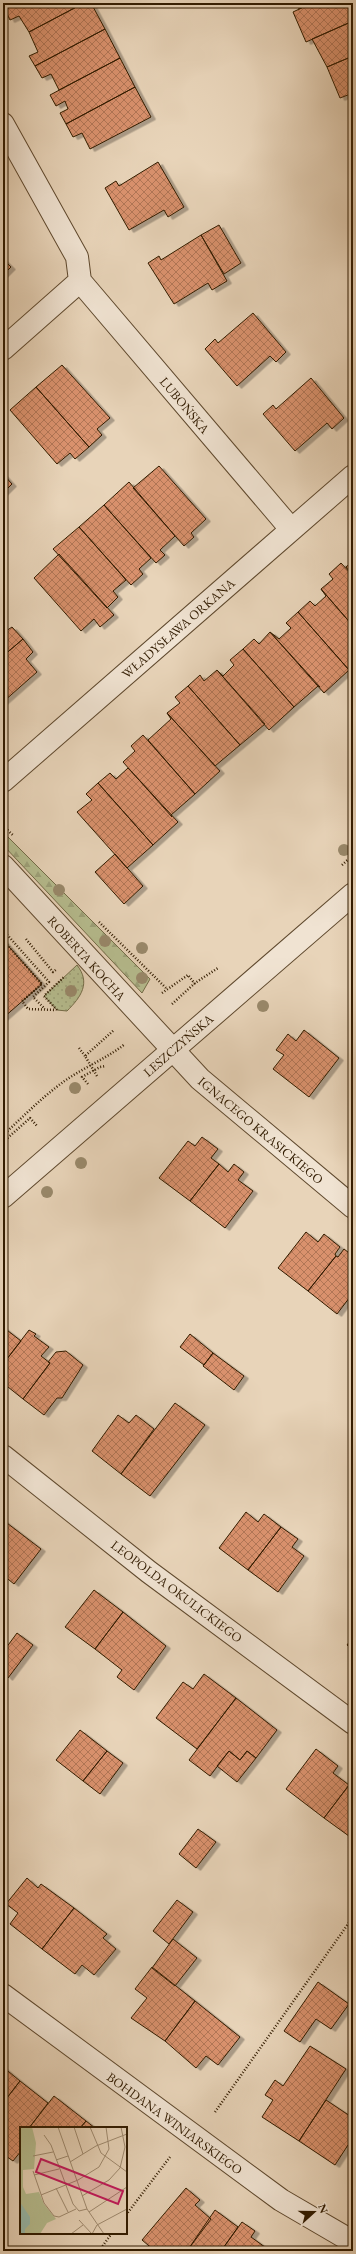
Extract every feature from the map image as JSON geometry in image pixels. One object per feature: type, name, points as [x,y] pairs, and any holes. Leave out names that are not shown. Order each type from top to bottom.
[{"type":"street","points":[[3,124],[77,257],[80,281],[3,348]]},
{"type":"street","name":"LUBOŃSKA","points":[[80,281],[291,529]]},
{"type":"street","name":"WŁADYSŁAWA ORKANA","points":[[3,781],[353,476]]},
{"type":"street","name":"ROBERTA KOCHA","points":[[3,866],[173,1050]]},
{"type":"street","name":"LESZCZYŃSKA","points":[[3,1197],[353,894]]},
{"type":"street","name":"IGNACEGO KRASICKIEGO","points":[[173,1050],[200,1080],[353,1207]]},
{"type":"street","name":"LEOPOLDA OKULICKIEGO","points":[[3,1456],[149,1572],[353,1723]]},
{"type":"street","name":"BOHDANA WINIARSKIEGO","points":[[3,1995],[280,2200],[353,2242]]},
{"type":"path","points":[[3,930],[49,982],[33,996],[46,1010]]},
{"type":"path","points":[[3,940],[42,984],[22,1001],[28,1009],[57,1010]]},
{"type":"path","points":[[156,997],[188,975],[195,983],[170,1005]]},
{"type":"path","points":[[85,1056],[116,1028]]},
{"type":"path","points":[[3,1135],[57,1087],[109,1056],[126,1043]]},
{"type":"path","points":[[79,1048],[100,1079]]},
{"type":"path","points":[[83,1090],[89,1085],[82,1077],[100,1067],[112,1069]]},
{"type":"path","points":[[3,1142],[30,1118],[39,1128],[44,1123]]},
{"type":"path","points":[[127,2214],[169,2158],[212,2116],[353,1917]]},
{"type":"path","points":[[99,2251],[111,2234]]},
{"type":"green space","points":[[3,832],[150,979],[142,993],[3,845]]},
{"type":"green space","points":[[77,965],[81,972],[84,984],[80,995],[67,1011],[57,1010],[44,996]]},
{"type":"building","points":[[3,3],[14,3],[4,8]]},
{"type":"building","points":[[14,3],[84,3],[29,32],[19,16],[10,20],[4,8]]},
{"type":"building","points":[[84,3],[91,3],[105,29],[35,66],[29,56],[38,52],[29,32]]},
{"type":"building","points":[[297,3],[312,3],[299,9]]},
{"type":"building","points":[[312,3],[353,3],[353,21],[306,42],[293,12]]},
{"type":"building","points":[[353,21],[353,56],[327,67],[312,39]]},
{"type":"building","points":[[105,29],[120,58],[59,90],[51,74],[42,78],[35,66]]},
{"type":"building","points":[[353,56],[353,93],[340,98],[327,67]]},
{"type":"building","points":[[120,58],[135,87],[66,124],[60,113],[68,109],[65,101],[56,106],[50,95]]},
{"type":"building","points":[[135,87],[151,117],[90,149],[82,133],[73,137],[66,124]]},
{"type":"building","points":[[158,162],[184,207],[168,217],[164,210],[129,230],[105,188],[116,181],[119,186]]},
{"type":"building","points":[[219,225],[241,263],[224,274],[201,235]]},
{"type":"building","points":[[201,235],[227,281],[212,290],[208,283],[174,304],[148,263],[159,256],[161,260]]},
{"type":"building","points":[[3,259],[11,267],[3,275]]},
{"type":"building","points":[[253,313],[286,352],[276,362],[270,356],[237,386],[205,349],[215,339],[218,343]]},
{"type":"building","points":[[62,365],[110,418],[97,429],[102,435],[89,447],[36,387]]},
{"type":"building","points":[[311,378],[344,418],[332,429],[327,423],[295,451],[263,414],[273,405],[276,409]]},
{"type":"building","points":[[36,387],[89,447],[75,459],[70,453],[57,464],[10,410]]},
{"type":"building","points":[[159,466],[206,519],[191,533],[194,537],[184,546],[133,488]]},
{"type":"building","points":[[3,474],[12,484],[3,493]]},
{"type":"building","points":[[129,482],[175,536],[160,550],[165,555],[156,563],[104,505]]},
{"type":"building","points":[[104,505],[151,558],[139,569],[143,574],[131,585],[79,527]]},
{"type":"building","points":[[79,527],[126,580],[113,591],[118,597],[107,608],[53,549]]},
{"type":"building","points":[[59,554],[114,615],[100,627],[94,619],[81,631],[34,578]]},
{"type":"building","points":[[353,561],[353,576],[346,567]]},
{"type":"building","points":[[341,563],[353,576],[353,626],[321,589],[333,579],[329,574]]},
{"type":"building","points":[[321,589],[353,626],[353,667],[349,670],[298,612],[310,601],[315,606],[326,596]]},
{"type":"building","points":[[298,612],[349,670],[324,693],[270,632],[279,639],[291,628],[286,623]]},
{"type":"building","points":[[12,627],[23,639],[3,656],[3,633]]},
{"type":"building","points":[[270,632],[320,687],[318,686],[294,707],[243,649],[254,639],[259,644]]},
{"type":"building","points":[[23,639],[33,652],[26,659],[37,672],[3,702],[3,656]]},
{"type":"building","points":[[243,649],[294,707],[269,730],[217,670],[223,676],[234,665],[230,660]]},
{"type":"building","points":[[217,670],[265,724],[240,745],[188,686],[200,675],[204,681]]},
{"type":"building","points":[[188,686],[240,745],[215,766],[167,713],[180,703],[175,697]]},
{"type":"building","points":[[167,713],[220,771],[195,794],[148,740],[171,719]]},
{"type":"building","points":[[143,735],[195,794],[171,815],[172,817],[123,762],[135,751],[131,746]]},
{"type":"building","points":[[128,768],[178,822],[153,845],[98,783],[110,773],[116,779]]},
{"type":"building","points":[[98,783],[153,845],[127,868],[77,812],[92,800],[86,794]]},
{"type":"building","points":[[115,854],[143,886],[124,904],[95,872]]},
{"type":"building","points":[[3,940],[42,984],[3,1018]]},
{"type":"building","points":[[304,1030],[339,1058],[309,1097],[273,1069],[284,1055],[276,1050],[288,1034],[296,1041]]},
{"type":"building","points":[[202,1137],[218,1149],[211,1158],[219,1164],[190,1201],[159,1178],[188,1141],[195,1146]]},
{"type":"building","points":[[219,1164],[228,1172],[234,1164],[244,1172],[238,1180],[253,1191],[225,1228],[190,1201]]},
{"type":"building","points":[[306,1232],[318,1242],[324,1234],[340,1247],[335,1254],[336,1256],[308,1291],[278,1268]]},
{"type":"building","points":[[344,1249],[353,1256],[353,1293],[337,1314],[308,1291],[336,1256],[338,1257]]},
{"type":"building","points":[[3,1327],[21,1341],[3,1364]]},
{"type":"building","points":[[29,1330],[36,1334],[34,1336],[49,1347],[41,1356],[50,1363],[23,1399],[3,1383],[3,1364]]},
{"type":"building","points":[[190,1334],[213,1353],[204,1365],[180,1347]]},
{"type":"building","points":[[66,1351],[83,1365],[62,1398],[57,1398],[44,1415],[23,1399],[50,1363],[48,1362],[56,1352]]},
{"type":"building","points":[[213,1353],[244,1376],[234,1390],[203,1366]]},
{"type":"building","points":[[175,1403],[205,1425],[150,1496],[121,1474]]},
{"type":"building","points":[[118,1415],[129,1423],[136,1415],[154,1429],[121,1474],[92,1451]]},
{"type":"building","points":[[246,1512],[258,1522],[264,1514],[281,1527],[248,1570],[219,1548]]},
{"type":"building","points":[[3,1520],[41,1549],[14,1584],[3,1575]]},
{"type":"building","points":[[281,1527],[298,1539],[292,1547],[304,1556],[278,1592],[248,1570]]},
{"type":"building","points":[[94,1590],[123,1612],[95,1649],[65,1627]]},
{"type":"building","points":[[123,1612],[166,1646],[134,1690],[117,1677],[122,1670],[95,1649]]},
{"type":"building","points":[[17,1633],[33,1645],[8,1678],[3,1673],[3,1652]]},
{"type":"building","points":[[353,1637],[353,1650],[347,1645]]},
{"type":"building","points":[[204,1674],[236,1698],[197,1749],[156,1718],[183,1682],[193,1689]]},
{"type":"building","points":[[236,1698],[277,1730],[256,1758],[247,1751],[240,1760],[229,1751],[210,1776],[189,1760]]},
{"type":"building","points":[[80,1730],[107,1751],[83,1781],[56,1760]]},
{"type":"building","points":[[316,1749],[338,1766],[333,1773],[349,1785],[324,1818],[286,1789]]},
{"type":"building","points":[[107,1751],[123,1763],[100,1794],[83,1781]]},
{"type":"building","points":[[229,1751],[240,1760],[247,1751],[256,1758],[237,1782],[217,1766]]},
{"type":"building","points":[[349,1785],[353,1788],[353,1839],[324,1818]]},
{"type":"building","points":[[198,1829],[216,1842],[196,1868],[179,1854]]},
{"type":"building","points":[[27,1878],[38,1888],[41,1884],[74,1908],[42,1949],[10,1924],[18,1913],[6,1904]]},
{"type":"building","points":[[177,1900],[193,1912],[169,1944],[153,1931]]},
{"type":"building","points":[[74,1908],[107,1934],[103,1938],[116,1949],[94,1975],[82,1965],[75,1974],[42,1949]]},
{"type":"building","points":[[173,1939],[197,1958],[175,1986],[152,1968]]},
{"type":"building","points":[[152,1967],[195,2001],[165,2041],[131,2018],[147,1998],[135,1989]]},
{"type":"building","points":[[318,1982],[349,2004],[331,2029],[316,2019],[300,2042],[284,2031]]},
{"type":"building","points":[[195,2001],[240,2037],[218,2065],[206,2056],[196,2068],[165,2041]]},
{"type":"building","points":[[310,2046],[346,2069],[299,2141],[262,2117],[273,2100],[265,2095],[275,2080],[283,2086]]},
{"type":"building","points":[[3,2067],[20,2081],[3,2103]]},
{"type":"building","points":[[20,2081],[48,2103],[30,2127],[20,2127],[20,2152],[13,2161],[3,2154],[3,2103]]},
{"type":"building","points":[[54,2096],[86,2121],[81,2127],[30,2127]]},
{"type":"building","points":[[326,2100],[353,2118],[353,2148],[348,2145],[335,2165],[299,2141]]},
{"type":"building","points":[[86,2121],[94,2127],[81,2127]]},
{"type":"building","points":[[186,2188],[200,2200],[195,2205],[211,2219],[187,2251],[165,2251],[160,2247],[155,2251],[142,2240]]},
{"type":"building","points":[[215,2210],[238,2227],[221,2251],[187,2251]]},
{"type":"building","points":[[242,2222],[255,2231],[251,2237],[269,2250],[268,2251],[221,2251]]}]
